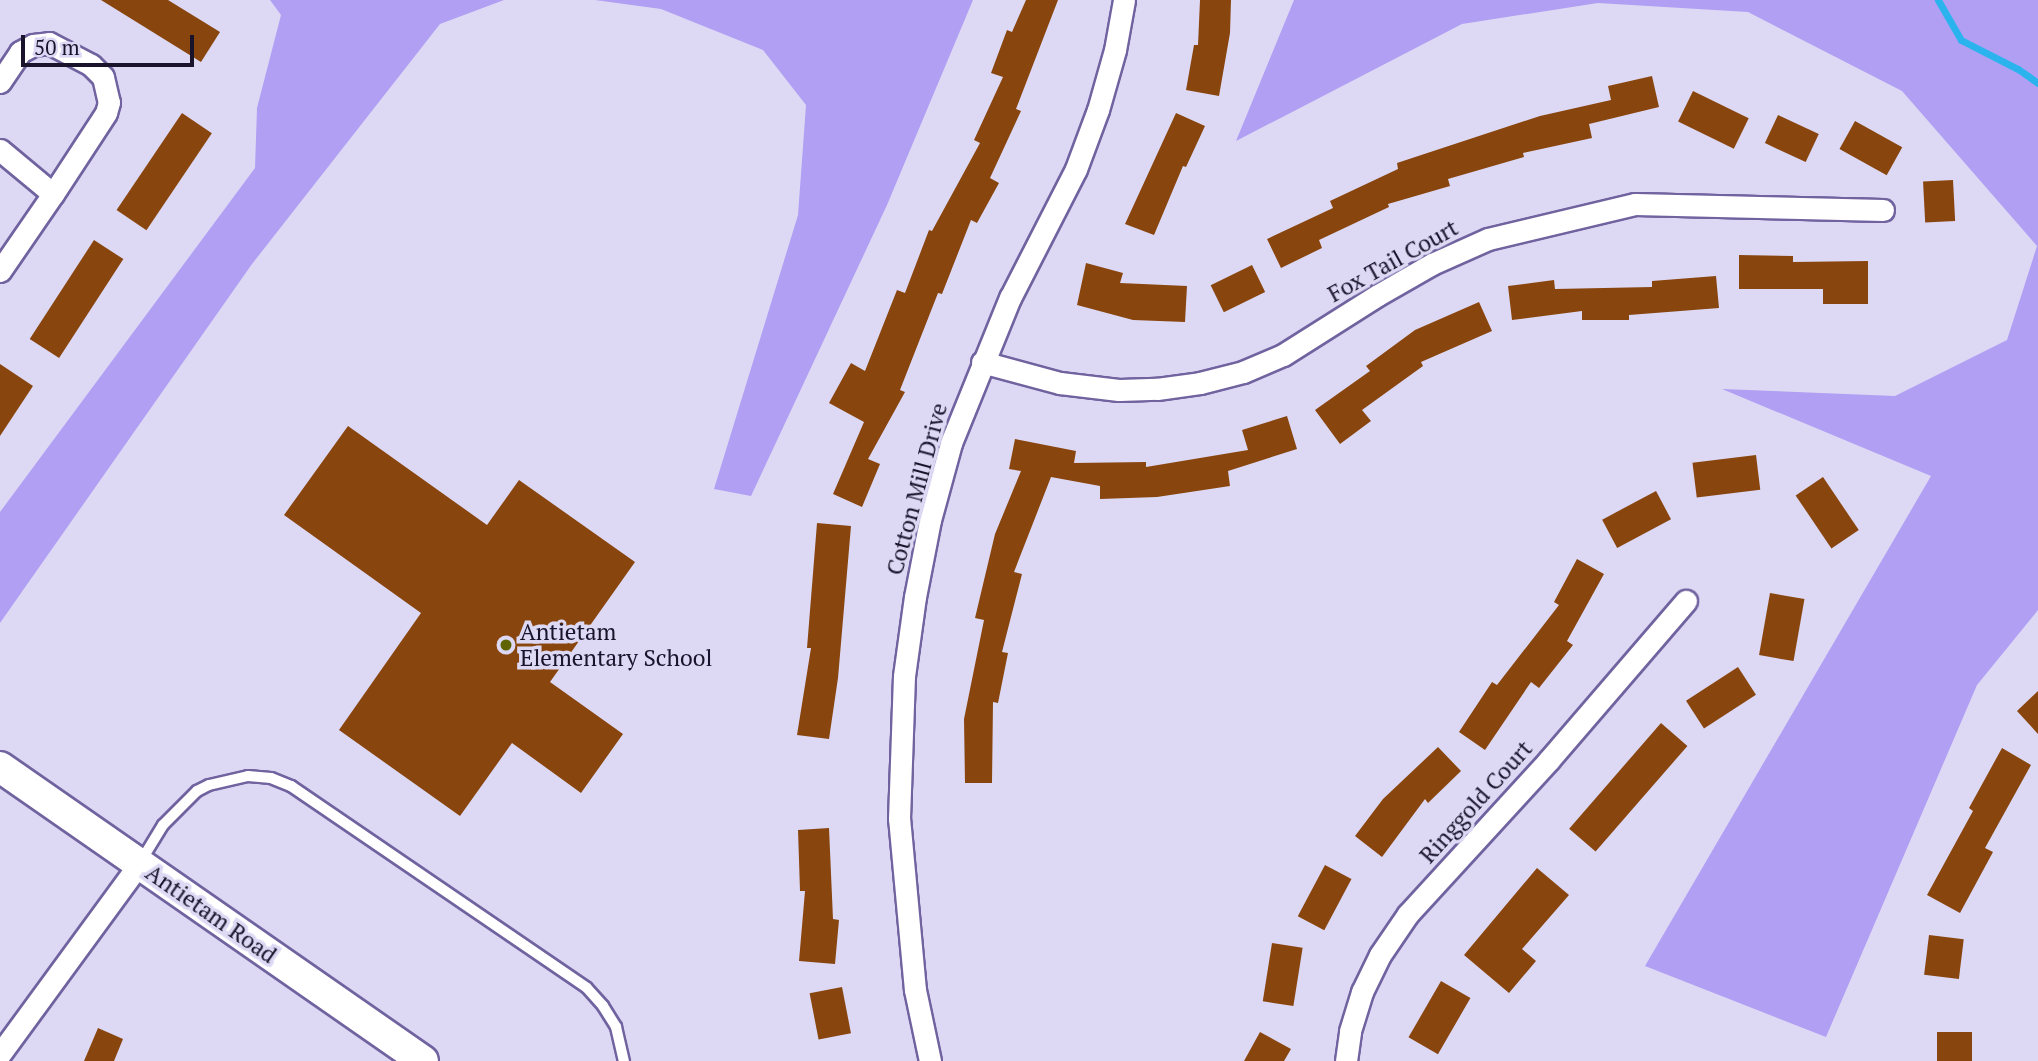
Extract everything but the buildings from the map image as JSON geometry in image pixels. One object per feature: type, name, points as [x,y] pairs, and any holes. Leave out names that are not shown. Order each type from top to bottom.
[{"type":"street","name":"Cotton Mill Drive","points":[[930,1061],[915,990],[899,819],[904,676],[930,520],[951,443],[982,362],[1076,169],[1098,110],[1115,50],[1124,0]]},
{"type":"street","points":[[0,82],[20,52],[33,45],[49,43],[91,65],[103,77],[107,88],[106,113],[0,271]]},
{"type":"street","points":[[0,150],[53,194]]},
{"type":"street","name":"Fox Tail Court","points":[[982,362],[1059,383],[1119,390],[1157,389],[1200,383],[1243,372],[1283,355],[1432,264],[1488,239],[1635,204],[1883,210]]},
{"type":"street","name":"Ringgold Court","points":[[1346,1061],[1350,1031],[1362,992],[1380,955],[1408,914],[1549,760],[1686,601]]},
{"type":"street","name":"Antietam Road","points":[[0,767],[423,1061]]},
{"type":"street","points":[[0,1054],[139,864]]},
{"type":"lane","points":[[139,864],[163,825],[197,791],[209,785],[248,776],[271,778],[291,786],[587,988],[616,1027],[624,1061]]},
{"type":"shaded area","points":[[270,0],[504,0],[440,24],[252,264],[0,623],[0,512],[255,168],[257,108],[281,15]]},
{"type":"shaded area","points":[[595,0],[973,0],[887,205],[751,496],[714,489],[798,215],[806,105],[763,50],[661,9]]},
{"type":"shaded area","points":[[1294,0],[2038,0],[2038,610],[1977,685],[1826,1037],[1645,966],[1931,476],[1722,389],[1895,396],[2007,340],[2037,246],[1902,91],[1748,12],[1598,3],[1462,24],[1236,141]]},
{"type":"waterway","points":[[1938,0],[1961,40],[2018,69],[2038,83]]},
{"type":"place","name":"Antietam Elementary School","points":[[506,645]]}]
